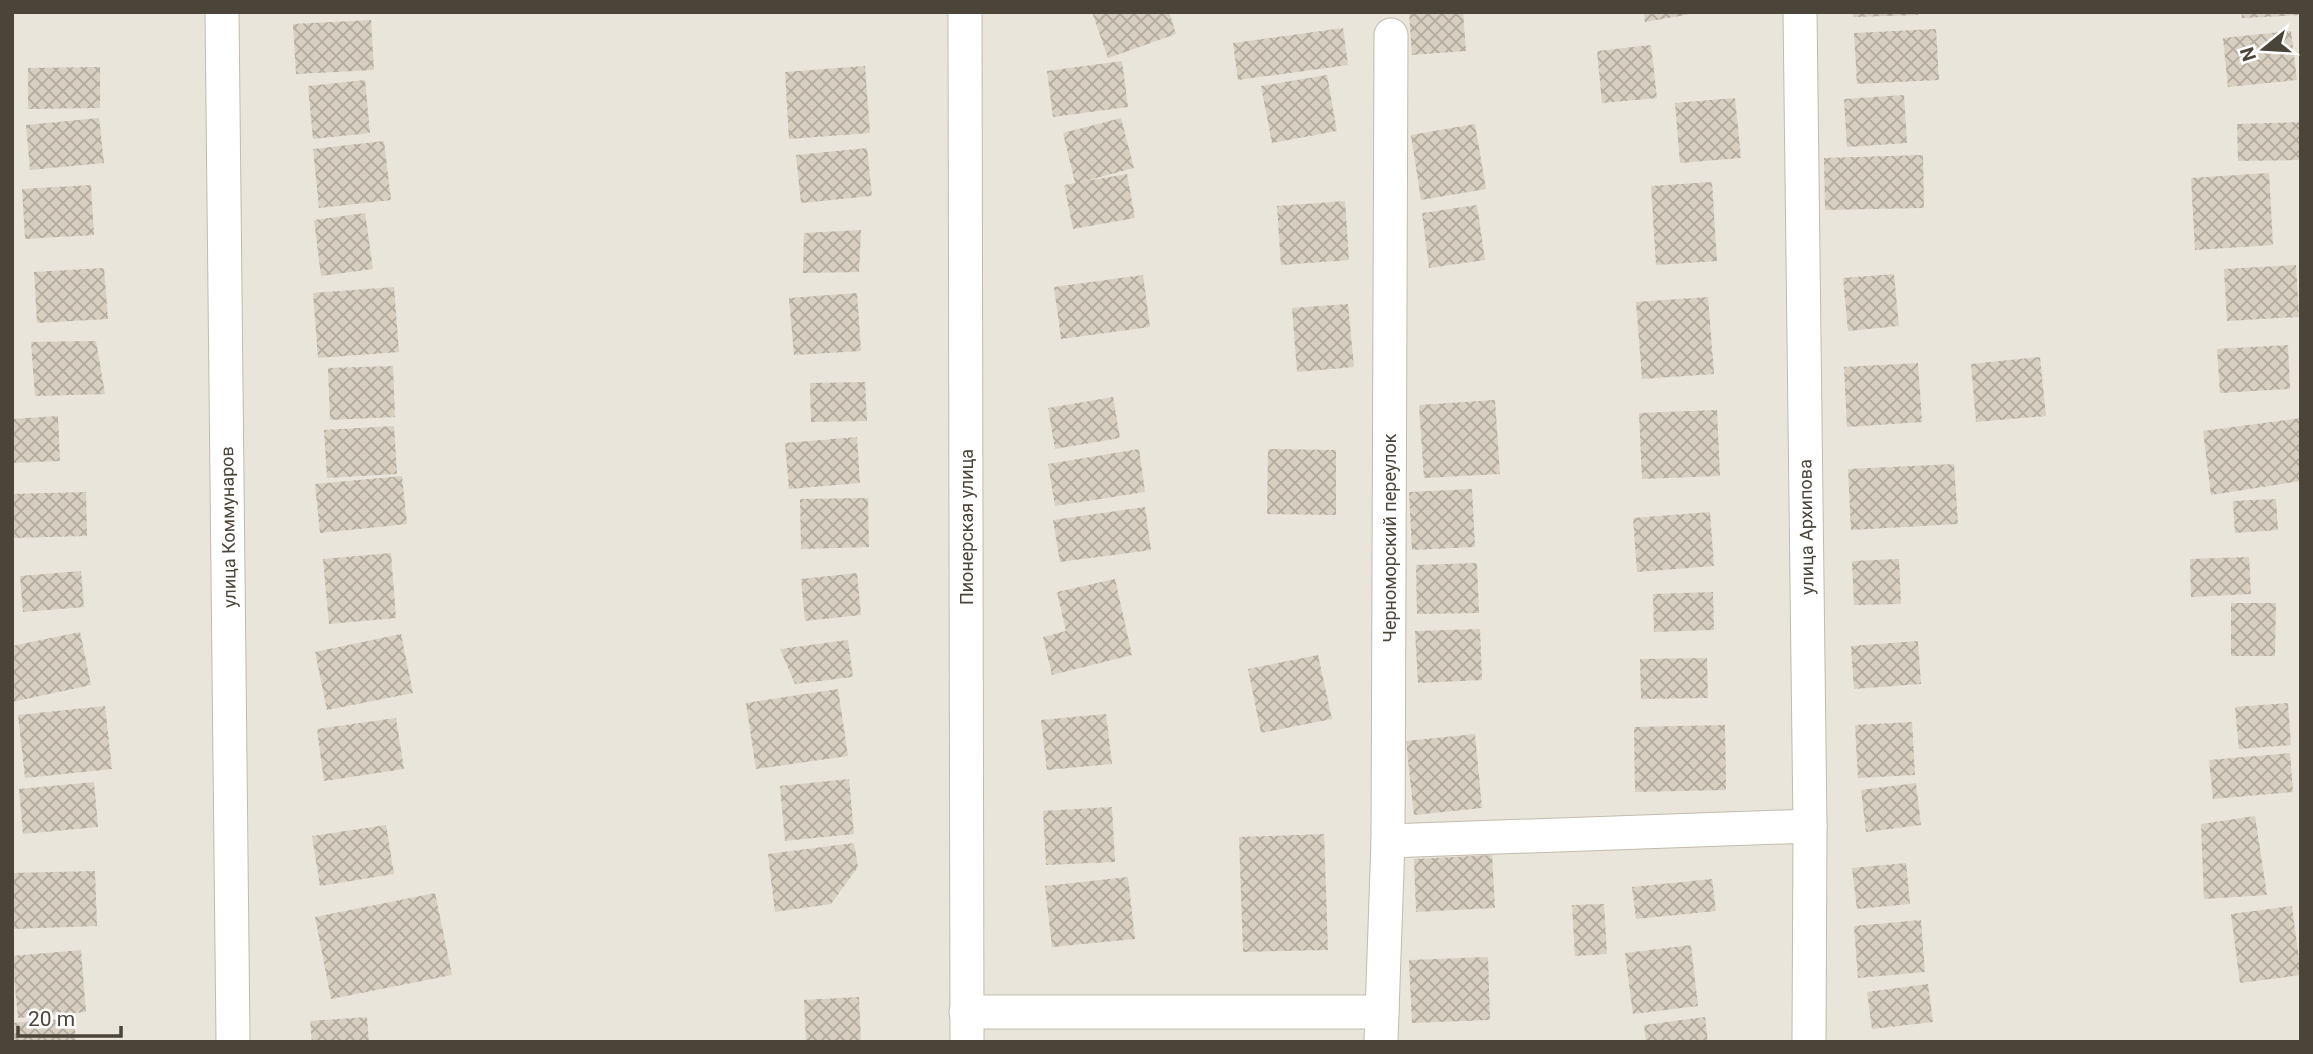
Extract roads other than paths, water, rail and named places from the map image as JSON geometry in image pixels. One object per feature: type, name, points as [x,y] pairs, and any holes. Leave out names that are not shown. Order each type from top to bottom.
[{"type":"street","name":"улица Коммунаров","points":[[222,12],[233,1042]]},
{"type":"street","name":"Пионерская улица","points":[[965,12],[967,1027]]},
{"type":"street","name":"улица Архипова","points":[[1800,12],[1810,826],[1809,1042]]},
{"type":"street","name":"Черноморский переулок","points":[[1382,1027],[1388,841],[1391,35]]},
{"type":"street","points":[[1388,841],[1810,826]]},
{"type":"street","points":[[967,1027],[1382,1027]]}]
